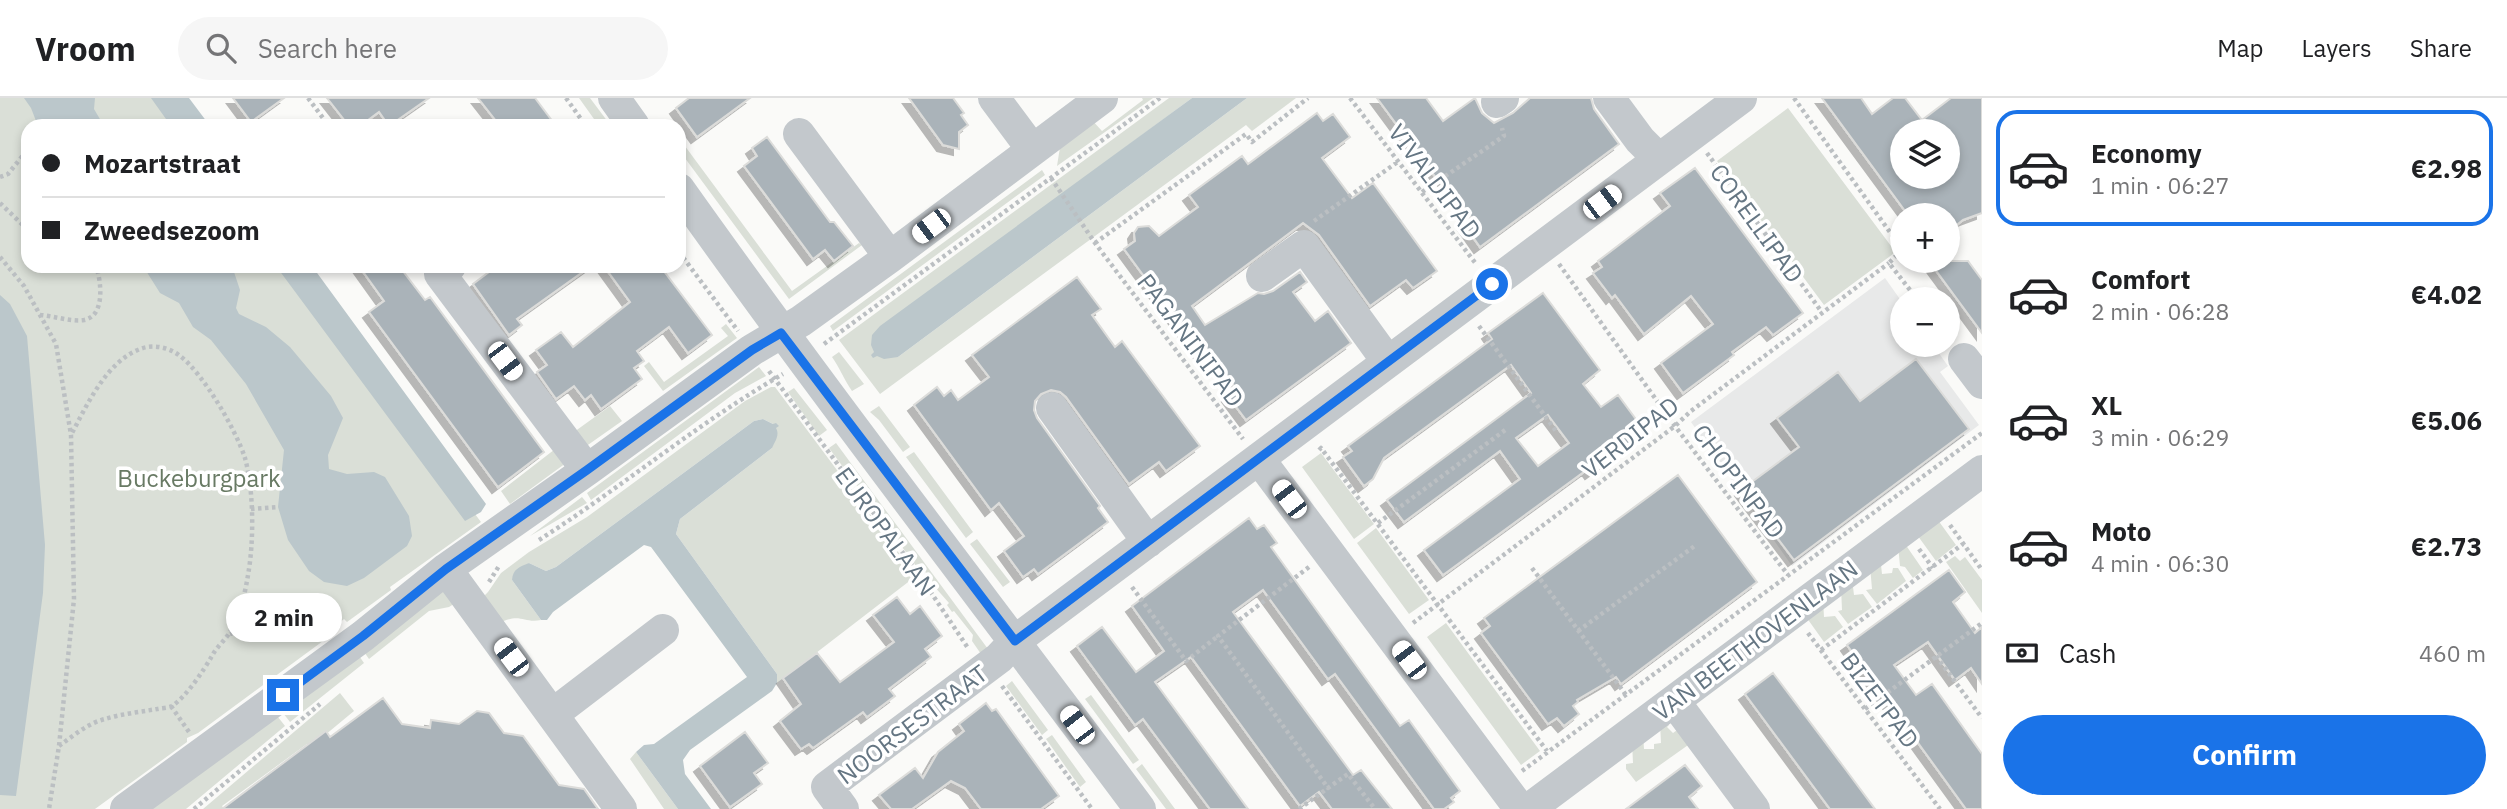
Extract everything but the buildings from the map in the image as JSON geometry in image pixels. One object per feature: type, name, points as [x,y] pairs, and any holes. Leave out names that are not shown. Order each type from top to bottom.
[{"type":"street","points":[[614,98],[629,119]]},
{"type":"street","points":[[994,98],[1032,149]]},
{"type":"street","points":[[126,809],[363,636],[446,569],[752,350],[781,333],[890,257],[1102,98]]},
{"type":"street","points":[[1609,98],[1640,140],[1658,159]]},
{"type":"street","name":"NOORSESTRAAT","points":[[843,809],[827,788],[1007,652],[1015,641],[1741,98]]},
{"type":"street","points":[[799,134],[890,257]]},
{"type":"street","name":"EUROPALAAN","points":[[686,199],[781,333],[794,366],[1015,641],[1140,809]]},
{"type":"street","points":[[1262,276],[1304,246],[1388,362]]},
{"type":"street","points":[[441,273],[587,470]]},
{"type":"street","points":[[1052,408],[1148,542]]},
{"type":"street","points":[[1259,459],[1513,799]]},
{"type":"street","name":"VAN BEETHOVENLAAN","points":[[1529,809],[1982,471]]},
{"type":"street","points":[[446,569],[621,809]]},
{"type":"street","points":[[553,714],[663,630]]},
{"type":"street","points":[[1674,701],[1754,809]]},
{"type":"path","points":[[308,98],[324,119]]},
{"type":"path","points":[[566,98],[581,119]]},
{"type":"path","points":[[794,366],[1160,98]]},
{"type":"path","points":[[1095,243],[1245,134],[1252,142],[1307,98]]},
{"type":"path","name":"VIVALDIPAD","points":[[1350,98],[1492,284]]},
{"type":"path","points":[[1794,98],[1890,232]]},
{"type":"path","points":[[1422,192],[1504,135],[1500,100]]},
{"type":"path","name":"CORELLIPAD","points":[[1693,134],[1821,312]]},
{"type":"path","points":[[0,177],[8,174],[21,158]]},
{"type":"path","points":[[1304,246],[1306,227],[1399,161]]},
{"type":"path","name":"PAGANINIPAD","points":[[1051,178],[1095,243],[1259,459]]},
{"type":"path","points":[[0,203],[21,223]]},
{"type":"path","name":"CHOPINPAD","points":[[1545,244],[1675,426],[1788,575],[1800,607]]},
{"type":"path","points":[[0,257],[24,286],[56,344],[71,435],[74,599],[59,746],[49,809]]},
{"type":"path","name":"EUROPALAAN","points":[[686,261],[919,576],[983,670],[1002,686],[1092,809]]},
{"type":"path","points":[[1889,263],[1908,287]]},
{"type":"path","name":"VERDIPAD","points":[[1393,638],[1889,263]]},
{"type":"path","points":[[40,315],[86,320],[93,316],[101,291],[97,273]]},
{"type":"path","points":[[1464,305],[1556,431]]},
{"type":"path","points":[[59,746],[91,724],[106,718],[171,706],[193,683],[229,634],[249,573],[251,509],[245,459],[216,401],[194,370],[179,355],[156,346],[141,348],[129,355],[99,386],[71,435]]},
{"type":"path","points":[[1378,523],[1508,428]]},
{"type":"path","points":[[1513,799],[1522,771],[1547,751],[1982,433]]},
{"type":"path","points":[[1312,455],[1321,448],[1547,751]]},
{"type":"path","points":[[1935,505],[1982,570]]},
{"type":"path","points":[[251,509],[278,507]]},
{"type":"path","points":[[1821,650],[1963,544]]},
{"type":"path","points":[[1578,631],[1696,545]]},
{"type":"path","points":[[1117,565],[1186,661],[1328,552]]},
{"type":"path","points":[[1532,568],[1626,695]]},
{"type":"path","name":"BIZETPAD","points":[[1800,607],[1821,650],[1940,809]]},
{"type":"path","points":[[229,634],[287,617],[333,614],[340,622],[363,636]]},
{"type":"path","points":[[1865,709],[1982,622]]},
{"type":"path","points":[[1218,636],[1328,788]]},
{"type":"path","points":[[1936,656],[1982,718]]},
{"type":"path","points":[[1299,809],[1349,774],[1375,809]]},
{"type":"shaded area","points":[[24,98],[95,98],[94,109],[100,119],[35,119]]},
{"type":"shaded area","points":[[151,98],[189,98],[205,119],[166,119]]},
{"type":"shaded area","points":[[1192,98],[1247,98],[898,357],[873,358],[872,335],[880,326]]},
{"type":"shaded area","points":[[147,273],[234,273],[240,290],[236,308],[239,314],[266,327],[290,347],[331,396],[343,418],[328,455],[329,469],[347,474],[374,472],[385,477],[409,516],[412,536],[407,546],[364,578],[347,586],[324,582],[309,571],[288,540],[278,507],[284,450],[246,384],[211,340],[193,327],[179,303],[160,293]]},
{"type":"shaded area","points":[[281,273],[317,273],[486,504],[481,512],[465,521]]},
{"type":"shaded area","points":[[1885,278],[1891,287],[1890,357],[1942,357],[1948,366],[1940,372],[1979,425],[1792,566],[1691,422]]},
{"type":"shaded area","points":[[0,295],[10,304],[27,336],[45,545],[43,593],[16,796],[0,795]]},
{"type":"shaded area","points":[[763,419],[779,426],[776,428],[777,436],[772,448],[680,519],[676,534],[777,674],[777,683],[772,691],[690,750],[683,760],[685,774],[711,809],[678,809],[636,752],[644,745],[654,744],[747,677],[651,547],[644,545],[553,612],[547,620],[541,620],[512,580],[517,569],[529,563],[546,571],[556,567],[754,421]]},
{"type":"green space","name":"Buckeburgpark","points":[[0,98],[163,98],[179,119],[21,119],[21,273],[294,273],[481,522],[390,587],[391,590],[347,622],[344,619],[337,625],[338,630],[198,733],[187,738],[187,742],[95,809],[0,809]]},
{"type":"green space","points":[[579,98],[590,98],[606,119],[594,119]]},
{"type":"green space","points":[[1142,98],[1153,98],[1057,166],[1061,141],[1090,118],[1102,131],[1143,100]]},
{"type":"green space","points":[[1169,98],[1192,98],[1073,186],[874,352],[873,357],[898,357],[1247,98],[1296,98],[1252,131],[1246,125],[880,394],[839,340]]},
{"type":"green space","points":[[1788,108],[1890,245],[1890,256],[1824,305],[1717,161]]},
{"type":"green space","points":[[686,147],[792,291],[859,243],[862,245],[789,299],[686,159]]},
{"type":"green space","points":[[1042,170],[1045,175],[833,331],[830,326]]},
{"type":"green space","points":[[726,324],[737,338],[663,391],[644,366],[649,362],[664,382],[728,336],[721,328]]},
{"type":"green space","points":[[839,352],[864,384],[852,391],[832,357]]},
{"type":"green space","points":[[759,367],[766,376],[735,393],[591,500],[587,493]]},
{"type":"green space","points":[[775,387],[916,576],[777,683],[777,674],[676,534],[680,519],[772,448],[773,424],[763,419],[754,421],[556,567],[546,571],[529,563],[512,580],[541,620],[516,618],[496,625],[479,601],[501,573],[529,552],[587,517],[745,401]]},
{"type":"green space","points":[[794,388],[827,430],[819,436],[788,392]]},
{"type":"green space","points":[[610,406],[622,421],[585,447],[574,432]]},
{"type":"green space","points":[[879,406],[910,447],[903,452],[870,412]]},
{"type":"green space","points":[[836,443],[988,649],[981,654],[972,641],[973,635],[954,611],[952,612],[947,605],[949,603],[933,585],[926,572],[922,574],[829,448]]},
{"type":"green space","points":[[559,446],[566,463],[510,504],[501,491]]},
{"type":"green space","points":[[914,452],[973,532],[966,538],[906,457]]},
{"type":"green space","points":[[1321,453],[1374,524],[1354,539],[1302,467]]},
{"type":"green space","points":[[582,497],[587,503],[530,536]]},
{"type":"green space","points":[[1935,516],[1956,545],[1936,561],[1915,532]]},
{"type":"green space","points":[[1376,528],[1429,600],[1409,614],[1357,543]]},
{"type":"green space","points":[[977,539],[1010,582],[1003,587],[970,544]]},
{"type":"green space","points":[[1903,541],[1923,570],[1913,578],[1905,567],[1900,566],[1898,545]]},
{"type":"green space","points":[[1880,556],[1882,574],[1892,573],[1893,568],[1898,568],[1906,581],[1877,604],[1866,590],[1872,589],[1870,566]]},
{"type":"green space","points":[[1955,556],[1960,561],[1965,557],[1982,580],[1982,613],[1946,562]]},
{"type":"green space","points":[[1852,579],[1854,595],[1863,594],[1872,607],[1848,624],[1838,611],[1842,610],[1841,587]]},
{"type":"green space","points":[[440,583],[457,602],[449,607],[429,611],[369,659],[360,646]]},
{"type":"green space","points":[[1823,599],[1824,617],[1835,616],[1843,627],[1824,642],[1804,614]]},
{"type":"green space","points":[[1446,623],[1540,751],[1521,765],[1427,637]]},
{"type":"green space","points":[[355,650],[364,663],[290,722],[283,713]]},
{"type":"green space","points":[[1012,681],[1048,730],[1042,735],[1006,686]]},
{"type":"green space","points":[[340,693],[354,711],[313,745],[307,744],[222,806],[224,809],[203,809]]},
{"type":"green space","points":[[1091,695],[1139,760],[1133,764],[1085,699]]},
{"type":"green space","points":[[278,717],[285,726],[186,809],[139,809]]},
{"type":"green space","points":[[1664,718],[1673,733],[1680,728],[1691,743],[1636,782],[1626,769],[1626,764],[1633,763],[1632,742],[1643,733],[1644,749],[1654,749],[1654,744],[1661,743],[1660,722]]},
{"type":"green space","points":[[1052,735],[1086,782],[1080,787],[1046,739]]},
{"type":"green space","points":[[636,752],[678,809],[664,809],[630,759]]},
{"type":"green space","points":[[1142,764],[1175,809],[1166,809],[1136,769]]},
{"type":"route","points":[[283,695],[363,636],[446,569],[752,350],[781,333],[1015,641],[1492,284]]}]
